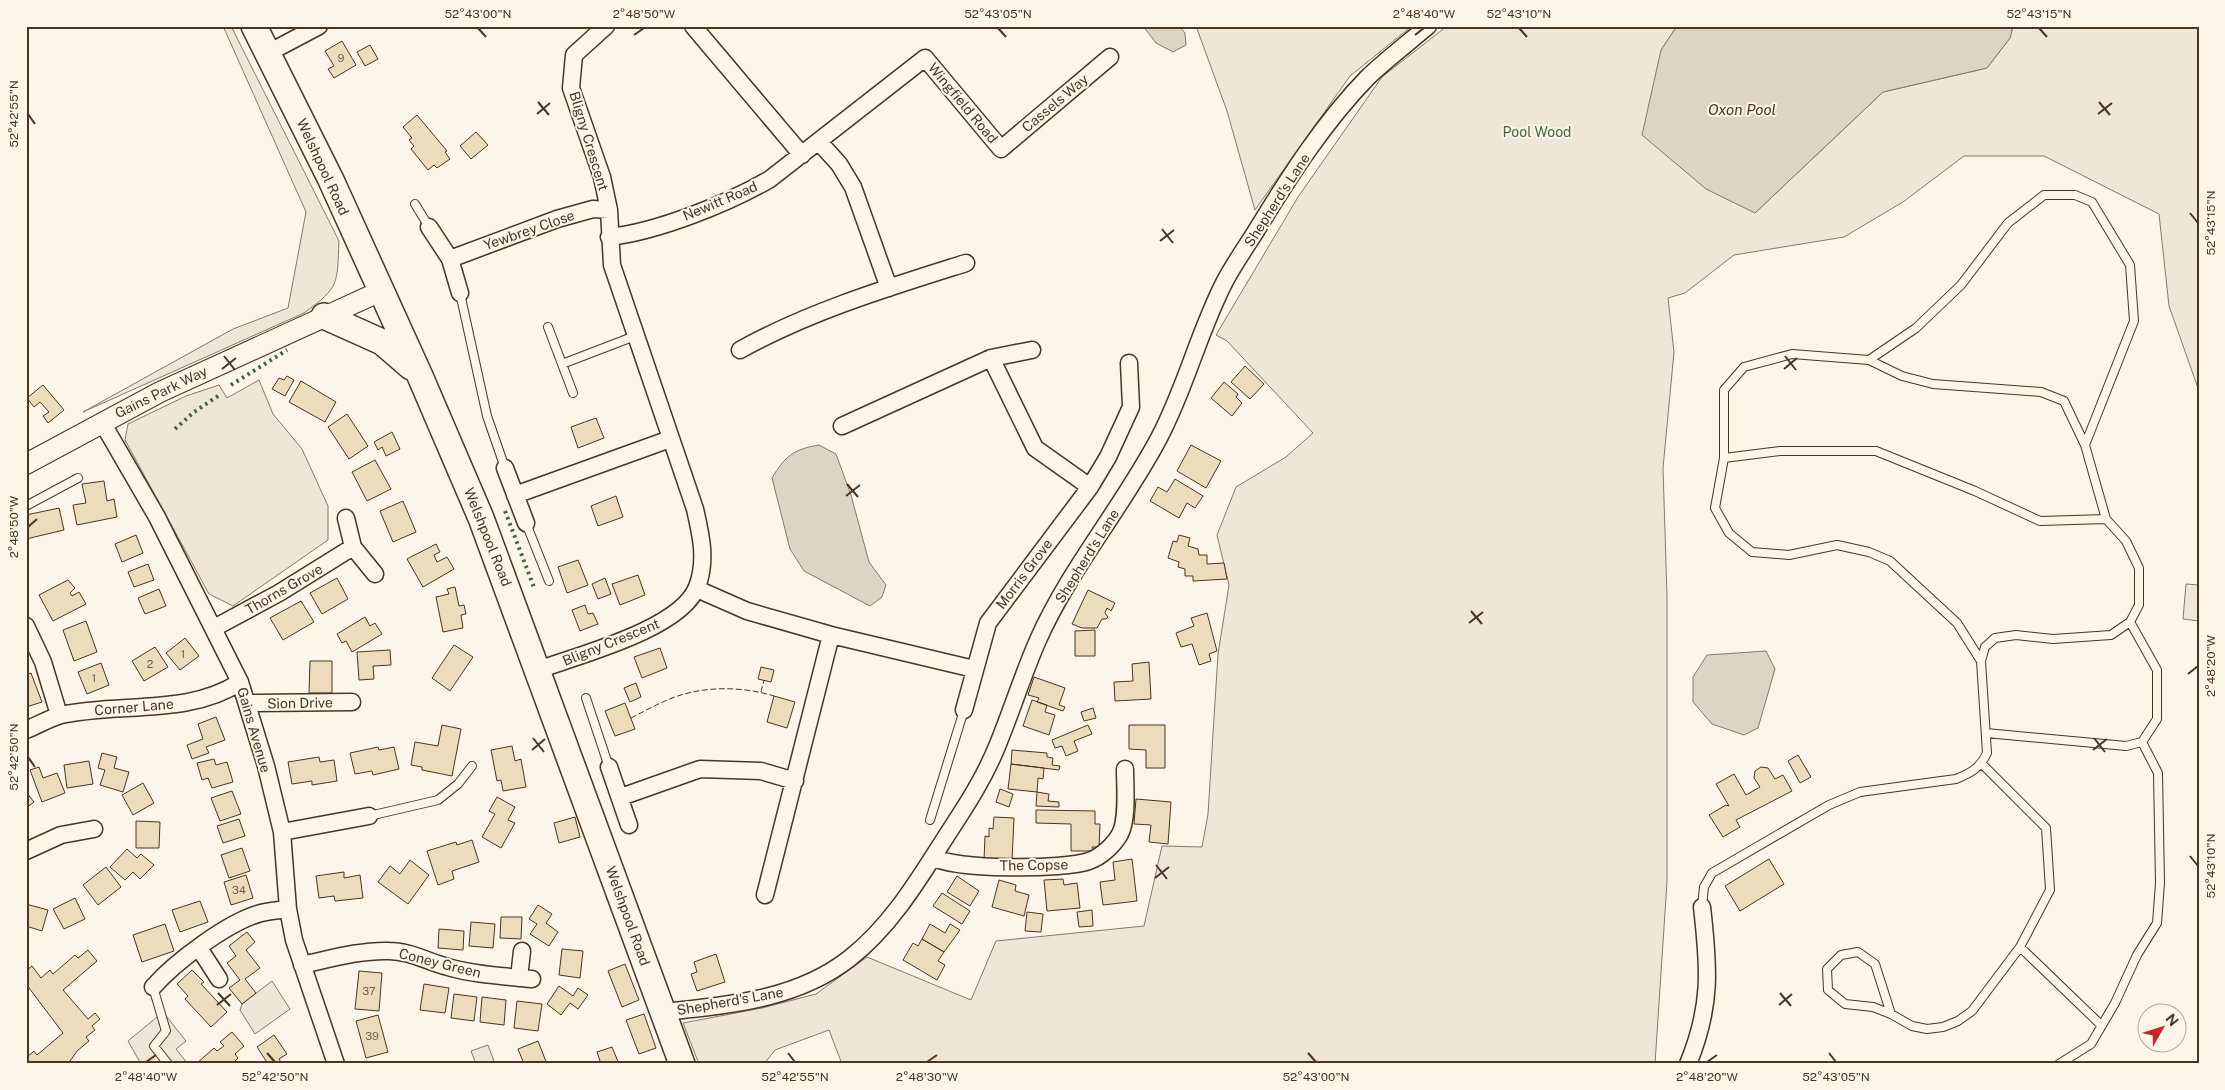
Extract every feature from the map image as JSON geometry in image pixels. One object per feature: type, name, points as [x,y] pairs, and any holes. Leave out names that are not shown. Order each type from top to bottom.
[{"type":"main road","name":"Welshpool Road","points":[[254,26],[331,180],[420,376],[481,518],[682,1064]]},
{"type":"main road","points":[[324,316],[382,342],[397,353],[420,376]]},
{"type":"street","points":[[268,53],[319,26]]},
{"type":"street","name":"Bligny Crescent","points":[[538,670],[651,628],[671,617],[686,603],[696,589],[703,560],[703,546],[695,509],[612,265],[609,210],[602,177],[572,88],[574,55],[606,26]]},
{"type":"street","points":[[694,26],[802,155]]},
{"type":"street","name":"Shepherd's Lane","points":[[664,1012],[780,994],[829,973],[850,958],[880,931],[933,857],[974,792],[997,747],[1039,639],[1068,580],[1133,484],[1160,436],[1230,273],[1283,186],[1322,132],[1368,78],[1428,26]]},
{"type":"street","name":"Cassels Way","points":[[1001,149],[1110,57]]},
{"type":"street","name":"Newitt Road","points":[[610,237],[629,235],[743,195],[770,179],[926,58]]},
{"type":"street","name":"Wingfield Road","points":[[926,58],[1001,149]]},
{"type":"street","points":[[819,142],[839,164],[854,187],[889,288]]},
{"type":"street","name":"Yewbrey Close","points":[[450,259],[565,217],[593,209],[609,210]]},
{"type":"street","points":[[429,227],[450,259],[460,293]]},
{"type":"street","points":[[740,350],[774,332],[889,288],[966,263]]},
{"type":"street","name":"Gains Park Way","points":[[26,464],[102,422],[206,370],[381,290]]},
{"type":"street","points":[[842,426],[991,358],[1032,350]]},
{"type":"street","points":[[991,358],[1035,448],[1090,487]]},
{"type":"street","name":"Morris Grove","points":[[964,710],[988,623],[1090,487],[1108,457],[1131,407],[1129,363]]},
{"type":"street","name":"Gains Avenue","points":[[102,422],[157,517],[214,628],[248,703],[282,832],[288,909],[302,966],[336,1064]]},
{"type":"street","points":[[515,495],[670,439]]},
{"type":"street","points":[[505,468],[526,523]]},
{"type":"street","points":[[346,518],[353,547],[376,574]]},
{"type":"street","name":"Thorns Grove","points":[[214,628],[279,593],[353,547]]},
{"type":"street","points":[[696,589],[747,611],[831,635],[974,669]]},
{"type":"street","points":[[26,626],[43,662],[59,715]]},
{"type":"street","points":[[765,895],[831,635]]},
{"type":"street","name":"Corner Lane","points":[[26,730],[59,715],[182,703],[231,688],[240,682]]},
{"type":"street","name":"Sion Drive","points":[[248,703],[352,702]]},
{"type":"street","points":[[609,767],[621,797],[629,825]]},
{"type":"street","points":[[621,797],[700,769],[761,771],[795,781]]},
{"type":"street","name":"The Copse","points":[[933,857],[941,862],[984,866],[1070,866],[1090,861],[1107,849],[1121,833],[1124,822],[1125,769]]},
{"type":"street","points":[[282,832],[368,816]]},
{"type":"street","points":[[26,851],[61,835],[94,829]]},
{"type":"street","points":[[1688,1064],[1698,1038],[1707,998],[1706,940],[1702,907]]},
{"type":"street","points":[[152,987],[169,968],[238,923],[261,913],[288,909]]},
{"type":"street","points":[[199,948],[219,979]]},
{"type":"street","name":"Coney Green","points":[[302,966],[366,952],[390,951],[416,955],[447,967],[526,978],[522,951]]},
{"type":"lane","points":[[1869,360],[1916,328],[1961,285],[2008,223],[2044,195],[2075,195],[2084,198],[2092,202],[2130,265],[2134,321],[2085,445]]},
{"type":"lane","points":[[415,204],[429,227]]},
{"type":"lane","points":[[460,293],[487,416],[505,468]]},
{"type":"lane","points":[[548,327],[573,394]]},
{"type":"lane","points":[[562,364],[635,336]]},
{"type":"lane","points":[[1702,907],[1704,887],[1712,873],[1829,805],[1860,792],[1956,779],[1971,773],[1982,764],[1987,753],[1981,661],[1985,647],[1995,638],[2016,634],[2054,639],[2111,635],[2130,622],[2139,605],[2139,568],[2126,541],[2106,519],[2085,445],[2064,401],[2041,392],[1933,384],[1902,376],[1869,360],[1792,354],[1744,367],[1724,390],[1724,458],[1715,508],[1729,533],[1752,552],[1789,555],[1837,545],[1869,552],[1890,561],[1957,623],[1981,661]]},
{"type":"lane","points":[[1724,458],[1780,451],[1876,451],[1975,491],[2040,521],[2106,519]]},
{"type":"lane","points":[[26,506],[78,478]]},
{"type":"lane","points":[[526,523],[549,581]]},
{"type":"lane","points":[[1986,733],[2126,746],[2142,742],[2158,719],[2157,670],[2130,622]]},
{"type":"lane","points":[[586,698],[609,767]]},
{"type":"lane","points":[[930,820],[964,710]]},
{"type":"lane","points":[[2059,1064],[2091,1044],[2100,1024],[2115,1003],[2137,955],[2157,923],[2160,883],[2158,773],[2142,742]]},
{"type":"lane","points":[[1891,1014],[1875,964],[1858,952],[1841,955],[1827,969],[1828,990],[1844,1004],[1873,1007],[1891,1014],[1912,1026],[1927,1030],[1943,1028],[1958,1021],[1972,1011],[2020,947],[2050,890],[2046,828],[1982,764]]},
{"type":"lane","points":[[368,816],[438,800],[458,784],[472,766]]},
{"type":"lane","points":[[2020,947],[2100,1024]]},
{"type":"lane","points":[[152,987],[166,1030],[154,1046],[168,1064]]},
{"type":"green space","points":[[223,26],[231,26],[339,241],[337,276],[324,297],[304,313],[83,412],[233,329],[288,308],[306,212]]},
{"type":"green space","points":[[1196,26],[1412,26],[1350,76],[1255,210],[1227,111]]},
{"type":"green space","name":"Pool Wood","points":[[1447,26],[1677,26],[1661,50],[1755,213],[1883,92],[1987,68],[2010,38],[2013,26],[2199,26],[2199,391],[2169,306],[2159,214],[2044,156],[1964,156],[1903,202],[1844,237],[1734,255],[1685,293],[1668,298],[1674,352],[1663,468],[1667,596],[1667,882],[1655,1064],[842,1064],[829,1030],[775,1050],[764,1064],[699,1064],[683,1023],[762,1008],[816,994],[867,957],[971,1000],[996,941],[1144,926],[1162,846],[1202,847],[1208,814],[1218,654],[1229,585],[1217,535],[1236,487],[1286,457],[1313,433],[1227,341],[1216,335],[1298,197],[1382,77]]},
{"type":"green space","points":[[259,380],[273,414],[302,449],[328,506],[328,540],[233,606],[209,594],[125,440],[128,424],[186,396],[219,385],[227,398]]},
{"type":"green space","points":[[2186,584],[2199,585],[2199,621],[2183,619]]},
{"type":"shaded area","points":[[272,981],[290,1009],[255,1034],[240,1010],[242,1004]]},
{"type":"shaded area","points":[[163,1012],[186,1041],[176,1049],[188,1064],[141,1064],[128,1041]]},
{"type":"shaded area","points":[[488,1045],[495,1064],[476,1064],[471,1051]]},
{"type":"water","points":[[1143,26],[1179,26],[1185,33],[1186,45],[1173,52],[1156,43]]},
{"type":"water","name":"Oxon Pool","points":[[1677,26],[2013,26],[2010,38],[1987,68],[1883,92],[1755,213],[1706,189],[1642,135],[1661,50]]},
{"type":"water","points":[[819,445],[836,454],[851,495],[869,562],[886,585],[882,597],[870,606],[804,571],[790,549],[772,478],[781,464],[791,455],[797,451]]},
{"type":"water","points":[[1766,651],[1775,669],[1758,728],[1744,735],[1712,724],[1693,702],[1693,677],[1707,655]]},
{"type":"building","points":[[342,41],[356,65],[334,78],[328,69],[334,66],[325,51]]},
{"type":"building","points":[[370,45],[378,59],[365,66],[357,52]]},
{"type":"building","points":[[417,115],[447,151],[445,152],[450,159],[437,168],[434,165],[428,170],[411,149],[414,146],[409,140],[412,138],[403,127]]},
{"type":"building","points":[[476,132],[488,145],[471,159],[460,146]]},
{"type":"building","points":[[1245,366],[1264,384],[1250,399],[1231,382]]},
{"type":"building","points":[[287,376],[294,380],[285,396],[272,389],[279,378],[284,380]]},
{"type":"building","points":[[301,381],[336,402],[325,422],[289,402]]},
{"type":"building","points":[[1224,382],[1238,394],[1236,397],[1242,403],[1232,416],[1211,398]]},
{"type":"building","points":[[43,385],[64,410],[48,423],[43,416],[49,412],[40,402],[34,407],[27,398]]},
{"type":"building","points":[[347,414],[368,446],[349,459],[328,427]]},
{"type":"building","points":[[596,418],[604,438],[578,448],[571,427]]},
{"type":"building","points":[[392,432],[400,449],[386,456],[382,447],[378,450],[374,442]]},
{"type":"building","points":[[1191,445],[1221,461],[1206,488],[1177,471]]},
{"type":"building","points":[[375,460],[391,489],[367,501],[352,472]]},
{"type":"building","points":[[1175,479],[1203,496],[1195,508],[1187,503],[1179,518],[1150,501],[1158,487],[1167,492]]},
{"type":"building","points":[[104,481],[107,501],[114,499],[117,517],[77,525],[73,505],[86,503],[82,484]]},
{"type":"building","points":[[616,496],[623,517],[598,526],[591,506]]},
{"type":"building","points":[[403,501],[416,532],[393,542],[380,511]]},
{"type":"building","points":[[59,508],[64,530],[26,539],[26,515]]},
{"type":"building","points":[[136,535],[143,553],[122,562],[115,544]]},
{"type":"building","points":[[1179,535],[1190,538],[1188,546],[1198,549],[1199,555],[1207,555],[1207,564],[1224,563],[1227,579],[1193,581],[1193,576],[1185,576],[1185,569],[1178,567],[1179,562],[1168,558],[1173,541],[1177,542]]},
{"type":"building","points":[[436,544],[440,552],[434,555],[437,562],[447,557],[454,569],[423,587],[407,559]]},
{"type":"building","points":[[578,560],[588,585],[567,593],[558,567]]},
{"type":"building","points":[[148,564],[154,580],[134,587],[128,572]]},
{"type":"building","points":[[638,575],[645,595],[620,605],[612,584]]},
{"type":"building","points":[[337,578],[348,599],[322,614],[310,593]]},
{"type":"building","points":[[605,578],[611,594],[598,599],[592,584]]},
{"type":"building","points":[[68,580],[75,588],[70,593],[72,596],[79,592],[86,604],[53,621],[39,595]]},
{"type":"building","points":[[455,587],[459,606],[464,605],[466,614],[461,615],[463,628],[443,632],[436,597],[449,594],[447,589]]},
{"type":"building","points":[[159,589],[166,606],[145,614],[138,598]]},
{"type":"building","points":[[1088,590],[1115,603],[1111,611],[1107,608],[1105,613],[1108,617],[1102,619],[1097,628],[1082,628],[1072,624]]},
{"type":"building","points":[[301,601],[314,622],[283,640],[270,618]]},
{"type":"building","points":[[585,605],[588,614],[593,613],[598,624],[580,631],[572,610]]},
{"type":"building","points":[[1207,613],[1217,651],[1209,654],[1211,661],[1199,665],[1192,644],[1181,647],[1176,633],[1194,626],[1191,618]]},
{"type":"building","points":[[365,617],[370,626],[375,623],[382,634],[352,652],[346,641],[342,643],[337,634]]},
{"type":"building","points":[[86,621],[97,652],[74,661],[63,630]]},
{"type":"building","points":[[1095,630],[1095,656],[1075,656],[1075,631]]},
{"type":"building","points":[[185,638],[199,656],[180,670],[166,653]]},
{"type":"building","points":[[454,645],[473,657],[450,691],[432,678]]},
{"type":"building","points":[[155,647],[168,667],[144,681],[132,661]]},
{"type":"building","points":[[660,648],[667,668],[642,678],[634,657]]},
{"type":"building","points":[[390,650],[391,665],[373,666],[374,679],[359,680],[357,652]]},
{"type":"building","points":[[310,661],[332,661],[332,693],[309,693]]},
{"type":"building","points":[[1149,662],[1151,699],[1115,701],[1114,682],[1133,681],[1132,664]]},
{"type":"building","points":[[101,663],[109,685],[87,694],[78,672]]},
{"type":"building","points":[[761,667],[774,670],[771,682],[758,679]]},
{"type":"building","points":[[31,673],[42,702],[26,707],[26,675]]},
{"type":"building","points":[[1034,677],[1065,688],[1059,705],[1065,707],[1063,711],[1037,702],[1039,698],[1028,695]]},
{"type":"building","points":[[636,683],[641,697],[630,702],[624,688]]},
{"type":"building","points":[[774,696],[795,702],[787,728],[767,722]]},
{"type":"building","points":[[1032,700],[1047,705],[1045,712],[1055,715],[1049,735],[1023,726]]},
{"type":"building","points":[[625,703],[635,729],[615,736],[605,711]]},
{"type":"building","points":[[1093,708],[1096,718],[1084,721],[1081,712]]},
{"type":"building","points":[[216,717],[225,740],[206,747],[209,753],[192,759],[187,745],[203,739],[198,724]]},
{"type":"building","points":[[442,725],[461,729],[452,776],[422,770],[422,767],[411,765],[415,742],[438,746]]},
{"type":"building","points":[[1088,725],[1092,734],[1074,741],[1078,751],[1066,756],[1062,746],[1055,748],[1052,740]]},
{"type":"building","points":[[1129,725],[1165,725],[1165,768],[1146,768],[1146,750],[1129,749]]},
{"type":"building","points":[[512,746],[515,761],[521,759],[526,787],[503,791],[501,780],[497,781],[491,750]]},
{"type":"building","points":[[378,747],[379,750],[394,747],[399,769],[373,775],[372,771],[355,774],[350,753]]},
{"type":"building","points":[[1012,750],[1047,753],[1047,757],[1053,758],[1052,765],[1060,766],[1059,770],[1011,764]]},
{"type":"building","points":[[102,753],[117,757],[114,768],[129,772],[123,792],[100,785],[105,770],[98,768]]},
{"type":"building","points":[[1798,755],[1811,777],[1800,783],[1788,761]]},
{"type":"building","points":[[319,757],[320,762],[334,760],[337,781],[312,785],[312,781],[292,784],[288,762]]},
{"type":"building","points":[[214,759],[216,765],[227,762],[233,782],[212,788],[208,778],[202,780],[197,763]]},
{"type":"building","points":[[89,761],[93,784],[67,788],[64,765]]},
{"type":"building","points":[[1011,764],[1044,768],[1043,779],[1038,778],[1037,792],[1008,789]]},
{"type":"building","points":[[39,767],[43,778],[57,773],[65,793],[42,802],[30,770]]},
{"type":"building","points":[[1761,767],[1768,768],[1775,779],[1783,775],[1792,791],[1736,820],[1740,827],[1723,837],[1709,815],[1726,805],[1729,806],[1716,784],[1734,774],[1746,795],[1760,787],[1754,778],[1755,771]]},
{"type":"building","points":[[143,783],[154,803],[133,815],[122,795]]},
{"type":"building","points":[[1000,789],[1013,794],[1009,807],[996,802]]},
{"type":"building","points":[[232,791],[241,814],[220,821],[211,798]]},
{"type":"building","points":[[26,792],[34,802],[26,808]]},
{"type":"building","points":[[1037,792],[1049,794],[1048,801],[1059,802],[1059,807],[1036,806]]},
{"type":"building","points":[[497,797],[515,807],[508,820],[515,823],[501,848],[482,837],[495,814],[489,811]]},
{"type":"building","points":[[1136,799],[1171,802],[1168,844],[1149,842],[1151,825],[1134,824]]},
{"type":"building","points":[[1036,810],[1095,811],[1095,824],[1100,824],[1099,847],[1092,847],[1093,851],[1071,851],[1071,824],[1036,823]]},
{"type":"building","points":[[575,817],[580,837],[559,843],[554,823]]},
{"type":"building","points":[[994,817],[1014,818],[1012,861],[984,860],[985,836],[989,837],[989,828],[993,829]]},
{"type":"building","points":[[239,819],[245,836],[223,843],[217,826]]},
{"type":"building","points":[[136,821],[160,822],[159,848],[136,848]]},
{"type":"building","points":[[472,840],[479,862],[452,871],[454,879],[438,885],[427,851],[456,842],[457,845]]},
{"type":"building","points":[[242,848],[250,871],[229,878],[221,855]]},
{"type":"building","points":[[127,849],[137,858],[141,854],[154,865],[140,879],[133,872],[125,880],[110,867]]},
{"type":"building","points":[[1132,859],[1137,901],[1103,905],[1100,882],[1115,880],[1113,862]]},
{"type":"building","points":[[1769,859],[1784,884],[1740,911],[1725,886]]},
{"type":"building","points":[[410,860],[429,875],[408,904],[378,882],[390,866],[400,874]]},
{"type":"building","points":[[106,867],[121,887],[98,905],[83,885]]},
{"type":"building","points":[[344,872],[344,878],[360,875],[363,898],[335,901],[334,896],[319,898],[316,876]]},
{"type":"building","points":[[246,875],[253,898],[231,905],[224,882]]},
{"type":"building","points":[[957,876],[979,891],[970,906],[947,892]]},
{"type":"building","points":[[1063,879],[1064,885],[1077,883],[1080,908],[1047,911],[1044,880]]},
{"type":"building","points":[[999,880],[1016,885],[1015,891],[1029,895],[1024,916],[992,907]]},
{"type":"building","points":[[942,893],[970,911],[962,924],[933,906]]},
{"type":"building","points":[[75,898],[85,919],[64,929],[53,909]]},
{"type":"building","points":[[200,901],[208,922],[180,932],[172,910]]},
{"type":"building","points":[[26,904],[48,910],[42,931],[26,926]]},
{"type":"building","points":[[538,905],[552,914],[546,923],[558,932],[549,946],[530,934],[537,924],[529,919]]},
{"type":"building","points":[[1092,910],[1093,926],[1079,927],[1077,912]]},
{"type":"building","points":[[1027,912],[1043,914],[1041,932],[1025,931]]},
{"type":"building","points":[[501,917],[522,917],[521,939],[500,938]]},
{"type":"building","points":[[471,922],[495,924],[493,948],[469,946]]},
{"type":"building","points":[[165,924],[174,951],[142,962],[133,935]]},
{"type":"building","points":[[930,924],[945,933],[950,924],[960,930],[944,952],[922,939]]},
{"type":"building","points":[[439,929],[464,931],[463,950],[438,948]]},
{"type":"building","points":[[247,932],[255,942],[246,950],[260,968],[245,979],[256,993],[242,1004],[229,988],[240,980],[227,963],[236,956],[229,946]]},
{"type":"building","points":[[922,939],[944,952],[938,961],[945,965],[937,980],[903,960],[913,943],[918,946]]},
{"type":"building","points":[[562,949],[583,951],[580,978],[559,975]]},
{"type":"building","points":[[88,950],[97,961],[63,990],[88,1019],[95,1013],[100,1019],[92,1026],[95,1030],[86,1037],[89,1041],[77,1051],[68,1064],[26,1064],[26,1058],[34,1051],[37,1055],[63,1033],[26,984],[26,971],[32,966],[41,978],[50,970],[53,974],[75,955],[78,958]]},
{"type":"building","points":[[716,954],[725,982],[697,991],[691,974],[697,972],[694,962]]},
{"type":"building","points":[[625,964],[639,1000],[622,1007],[608,971]]},
{"type":"building","points":[[192,970],[204,982],[201,984],[227,1012],[211,1027],[185,999],[188,996],[177,984]]},
{"type":"building","points":[[359,971],[382,973],[379,1011],[355,1009]]},
{"type":"building","points":[[424,984],[449,988],[445,1013],[420,1010]]},
{"type":"building","points":[[559,986],[573,996],[578,988],[588,995],[578,1009],[570,1003],[561,1015],[547,1004]]},
{"type":"building","points":[[454,994],[477,997],[474,1021],[451,1018]]},
{"type":"building","points":[[482,997],[506,1000],[504,1025],[480,1022]]},
{"type":"building","points":[[517,1001],[542,1004],[538,1031],[514,1028]]},
{"type":"building","points":[[644,1014],[656,1048],[639,1054],[626,1020]]},
{"type":"building","points":[[378,1015],[388,1052],[366,1058],[356,1021]]},
{"type":"building","points":[[232,1032],[244,1046],[235,1054],[238,1058],[232,1064],[196,1064],[214,1048],[217,1051],[224,1046],[220,1042]]},
{"type":"building","points":[[274,1035],[287,1054],[279,1059],[282,1064],[268,1064],[257,1047]]},
{"type":"building","points":[[538,1041],[547,1064],[524,1064],[518,1049]]},
{"type":"building","points":[[612,1047],[619,1064],[601,1064],[597,1052]]},
{"type":"hedge","points":[[231,385],[287,350]]},
{"type":"hedge","points":[[175,429],[194,412],[221,394]]},
{"type":"hedge","points":[[505,511],[535,590]]},
{"type":"fence","points":[[761,692],[764,680]]},
{"type":"fence","points":[[631,718],[675,697],[704,690],[739,689],[774,696]]}]
